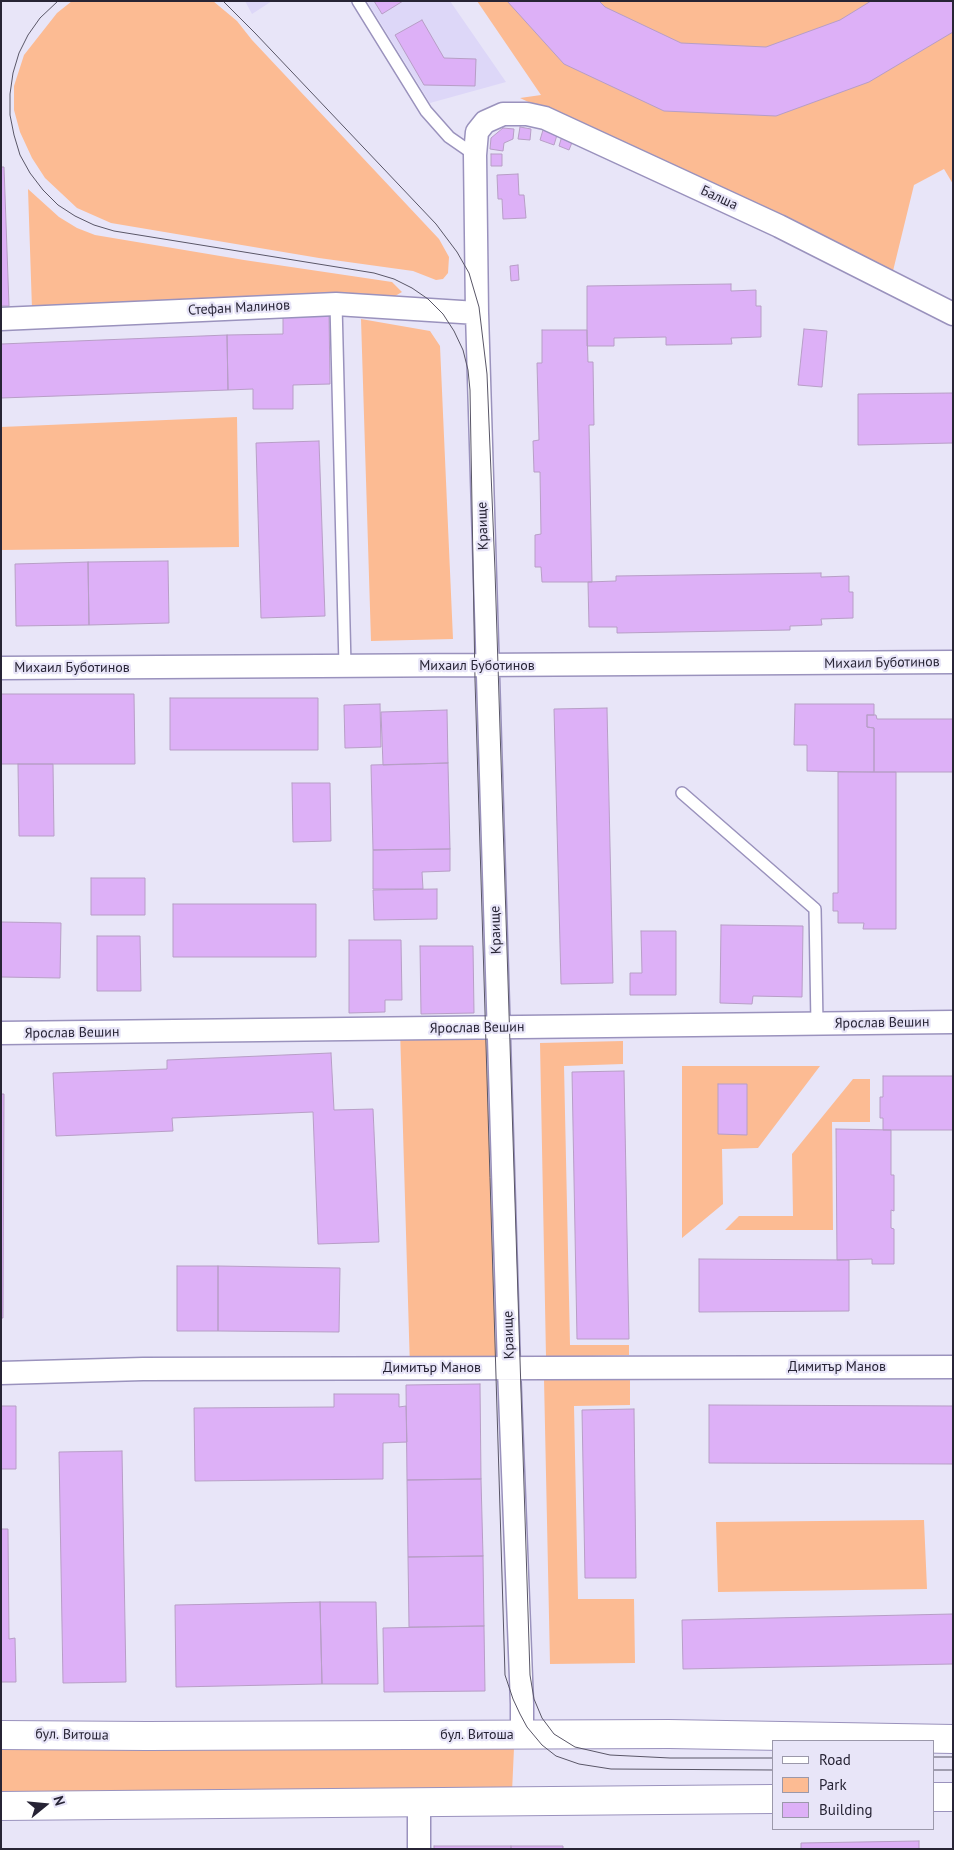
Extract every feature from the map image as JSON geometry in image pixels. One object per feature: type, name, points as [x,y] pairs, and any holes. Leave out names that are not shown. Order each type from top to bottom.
[{"type":"street","name":"Балша","points":[[479,127],[491,119],[509,114],[527,114],[545,118],[779,226],[953,314]]},
{"type":"street","name":"Краище","points":[[479,127],[475,155],[477,313],[522,1734]]},
{"type":"street","name":"Стефан Малинов","points":[[1,319],[336,304],[477,313]]},
{"type":"street","name":"Михаил Буботинов","points":[[1,668],[953,662]]},
{"type":"street","name":"Ярослав Вешин","points":[[1,1033],[953,1022]]},
{"type":"street","name":"Димитър Манов","points":[[1,1373],[143,1369],[953,1367]]},
{"type":"street","name":"бул. Витоша","points":[[1,1734],[147,1736],[522,1734],[953,1738]]},
{"type":"street","points":[[934,1797],[953,1797]]},
{"type":"street","points":[[1,1806],[772,1799]]},
{"type":"street","points":[[418,1849],[419,1802]]},
{"type":"lane","points":[[358,1],[426,112],[449,137],[475,155]]},
{"type":"lane","points":[[336,304],[345,666]]},
{"type":"lane","points":[[682,793],[815,909],[817,1024]]},
{"type":"shaded area","points":[[245,1],[272,1],[252,14]]},
{"type":"shaded area","points":[[367,1],[450,1],[506,82],[430,103]]},
{"type":"green space","points":[[72,1],[213,1],[237,21],[252,40],[439,239],[449,257],[448,273],[443,279],[436,280],[413,271],[319,258],[111,223],[77,208],[45,178],[32,158],[20,132],[14,110],[14,86],[24,55],[57,13]]},
{"type":"green space","points":[[477,1],[953,1],[953,184],[944,169],[914,185],[892,275],[520,98],[541,95]]},
{"type":"green space","points":[[28,189],[59,217],[77,228],[95,235],[392,282],[402,292],[390,299],[32,309]]},
{"type":"green space","points":[[361,319],[430,331],[440,346],[453,639],[371,641]]},
{"type":"green space","points":[[237,417],[239,547],[1,550],[1,427]]},
{"type":"green space","points":[[400,1029],[486,1038],[496,1368],[410,1369]]},
{"type":"green space","points":[[623,1041],[623,1064],[564,1066],[570,1345],[629,1345],[629,1355],[546,1357],[540,1043]]},
{"type":"green space","points":[[682,1066],[820,1066],[758,1148],[722,1149],[723,1204],[682,1238]]},
{"type":"green space","points":[[853,1079],[870,1079],[870,1122],[832,1122],[833,1230],[725,1230],[739,1216],[793,1216],[792,1154]]},
{"type":"green space","points":[[630,1378],[630,1405],[574,1406],[578,1599],[634,1599],[635,1663],[550,1664],[544,1379]]},
{"type":"green space","points":[[924,1520],[927,1589],[718,1592],[716,1522]]},
{"type":"green space","points":[[1,1743],[514,1748],[512,1792],[1,1793]]},
{"type":"building","points":[[374,1],[403,1],[382,14]]},
{"type":"building","points":[[507,1],[599,1],[605,7],[681,43],[766,47],[840,20],[871,1],[953,1],[953,32],[869,82],[776,116],[664,111],[564,64]]},
{"type":"building","points":[[422,20],[444,58],[476,59],[475,86],[424,85],[395,35]]},
{"type":"building","points":[[520,127],[531,129],[530,140],[518,139]]},
{"type":"building","points":[[503,128],[514,129],[513,139],[504,143],[503,151],[490,149],[491,138]]},
{"type":"building","points":[[543,130],[557,135],[554,145],[540,140]]},
{"type":"building","points":[[562,136],[573,140],[569,150],[559,146]]},
{"type":"building","points":[[491,154],[502,154],[502,166],[491,166]]},
{"type":"building","points":[[1,167],[4,167],[9,306],[1,306]]},
{"type":"building","points":[[518,174],[519,195],[524,195],[526,218],[503,219],[502,199],[498,199],[497,175]]},
{"type":"building","points":[[518,265],[519,280],[511,281],[510,266]]},
{"type":"building","points":[[731,284],[731,291],[756,290],[756,306],[761,306],[761,337],[731,338],[732,344],[666,345],[666,337],[614,338],[614,346],[587,346],[587,286]]},
{"type":"building","points":[[329,311],[330,384],[293,385],[293,409],[253,409],[253,389],[228,390],[227,335],[283,334],[283,312]]},
{"type":"building","points":[[804,329],[827,331],[822,387],[798,385]]},
{"type":"building","points":[[542,330],[587,330],[588,362],[593,362],[594,425],[589,425],[592,582],[542,582],[541,567],[535,567],[535,535],[541,534],[540,472],[534,472],[533,441],[539,440],[537,363],[542,363]]},
{"type":"building","points":[[227,335],[228,390],[1,398],[1,344]]},
{"type":"building","points":[[953,393],[953,443],[858,445],[858,394]]},
{"type":"building","points":[[319,441],[325,616],[261,618],[256,443]]},
{"type":"building","points":[[168,561],[169,623],[89,625],[88,562]]},
{"type":"building","points":[[88,562],[89,625],[16,626],[15,564]]},
{"type":"building","points":[[821,573],[821,577],[849,576],[849,592],[853,592],[853,618],[821,619],[822,625],[790,626],[790,630],[617,633],[617,627],[589,627],[588,582],[616,581],[616,576]]},
{"type":"building","points":[[1,694],[134,694],[135,764],[1,764]]},
{"type":"building","points":[[170,698],[318,698],[318,750],[170,750]]},
{"type":"building","points":[[380,704],[381,747],[345,748],[344,705]]},
{"type":"building","points":[[795,704],[874,704],[874,715],[867,715],[867,727],[874,728],[874,772],[807,771],[807,745],[794,745]]},
{"type":"building","points":[[607,708],[613,983],[561,984],[554,709]]},
{"type":"building","points":[[447,710],[448,763],[383,765],[381,712]]},
{"type":"building","points":[[867,715],[876,715],[877,719],[953,719],[953,772],[874,772],[874,728],[867,727]]},
{"type":"building","points":[[448,763],[450,849],[373,850],[371,765]]},
{"type":"building","points":[[18,764],[53,764],[54,836],[19,836]]},
{"type":"building","points":[[838,772],[896,772],[896,929],[863,929],[864,923],[838,923],[838,911],[833,911],[833,893],[838,893]]},
{"type":"building","points":[[292,783],[330,783],[331,841],[293,842]]},
{"type":"building","points":[[450,849],[450,871],[422,872],[423,889],[373,889],[373,850]]},
{"type":"building","points":[[91,878],[145,878],[145,915],[91,915]]},
{"type":"building","points":[[437,889],[437,919],[374,920],[373,890]]},
{"type":"building","points":[[173,904],[316,904],[316,957],[173,957]]},
{"type":"building","points":[[1,922],[61,923],[60,978],[1,977]]},
{"type":"building","points":[[721,925],[803,926],[802,997],[753,996],[752,1004],[720,1003]]},
{"type":"building","points":[[641,931],[676,931],[676,995],[630,995],[630,973],[642,973]]},
{"type":"building","points":[[97,936],[140,936],[141,991],[97,991]]},
{"type":"building","points":[[349,940],[401,940],[402,1000],[385,1000],[385,1012],[349,1013]]},
{"type":"building","points":[[420,946],[473,946],[474,1013],[421,1014]]},
{"type":"building","points":[[331,1053],[334,1110],[373,1109],[379,1242],[318,1244],[313,1112],[172,1118],[173,1131],[56,1136],[53,1073],[167,1069],[167,1060]]},
{"type":"building","points":[[624,1071],[629,1339],[577,1339],[572,1072]]},
{"type":"building","points":[[883,1076],[953,1076],[953,1130],[883,1130],[883,1118],[880,1118],[880,1097],[883,1097]]},
{"type":"building","points":[[718,1084],[747,1084],[747,1135],[718,1134]]},
{"type":"building","points":[[1,1094],[4,1094],[3,1318],[1,1318]]},
{"type":"building","points":[[836,1129],[891,1130],[891,1175],[894,1175],[894,1211],[891,1210],[891,1228],[894,1229],[894,1264],[872,1264],[872,1259],[837,1260]]},
{"type":"building","points":[[699,1259],[849,1260],[849,1311],[699,1312]]},
{"type":"building","points":[[177,1266],[218,1266],[218,1331],[177,1331]]},
{"type":"building","points":[[218,1266],[340,1268],[339,1332],[218,1331]]},
{"type":"building","points":[[480,1384],[481,1479],[407,1480],[406,1385]]},
{"type":"building","points":[[334,1394],[399,1394],[399,1407],[406,1406],[407,1442],[383,1443],[383,1479],[195,1481],[194,1408],[334,1407]]},
{"type":"building","points":[[709,1405],[953,1406],[953,1464],[709,1463]]},
{"type":"building","points":[[1,1406],[16,1406],[16,1469],[1,1469]]},
{"type":"building","points":[[634,1409],[636,1578],[585,1578],[582,1410]]},
{"type":"building","points":[[122,1451],[126,1682],[63,1683],[59,1452]]},
{"type":"building","points":[[481,1479],[483,1556],[408,1557],[407,1480]]},
{"type":"building","points":[[1,1529],[8,1529],[9,1639],[15,1638],[16,1682],[1,1682]]},
{"type":"building","points":[[483,1556],[484,1626],[409,1627],[408,1557]]},
{"type":"building","points":[[320,1602],[322,1684],[176,1687],[175,1605]]},
{"type":"building","points":[[320,1602],[376,1602],[378,1684],[322,1684]]},
{"type":"building","points":[[953,1614],[953,1664],[683,1669],[682,1620]]},
{"type":"building","points":[[484,1626],[485,1691],[384,1692],[383,1628]]},
{"type":"building","points":[[919,1841],[919,1849],[801,1849],[801,1843]]},
{"type":"building","points":[[434,1846],[511,1846],[511,1849],[434,1849]]},
{"type":"building","points":[[511,1846],[563,1846],[563,1849],[511,1849]]},
{"type":"tram line","points":[[58,1],[40,18],[28,35],[19,53],[13,73],[10,94],[10,115],[20,155],[30,173],[58,205],[94,225],[114,231],[374,273],[394,279],[428,299],[443,314],[463,350],[470,390],[475,680],[505,1675],[513,1699],[527,1727],[542,1745],[556,1756],[579,1764],[611,1769],[772,1770]]},
{"type":"tram line","points":[[223,1],[436,224],[457,252],[469,273],[479,307],[487,374],[495,571],[530,1675],[534,1699],[542,1718],[554,1734],[575,1747],[610,1755],[670,1758],[772,1758]]},
{"type":"tram line","points":[[934,1757],[953,1757]]},
{"type":"tram line","points":[[934,1770],[953,1770]]}]
